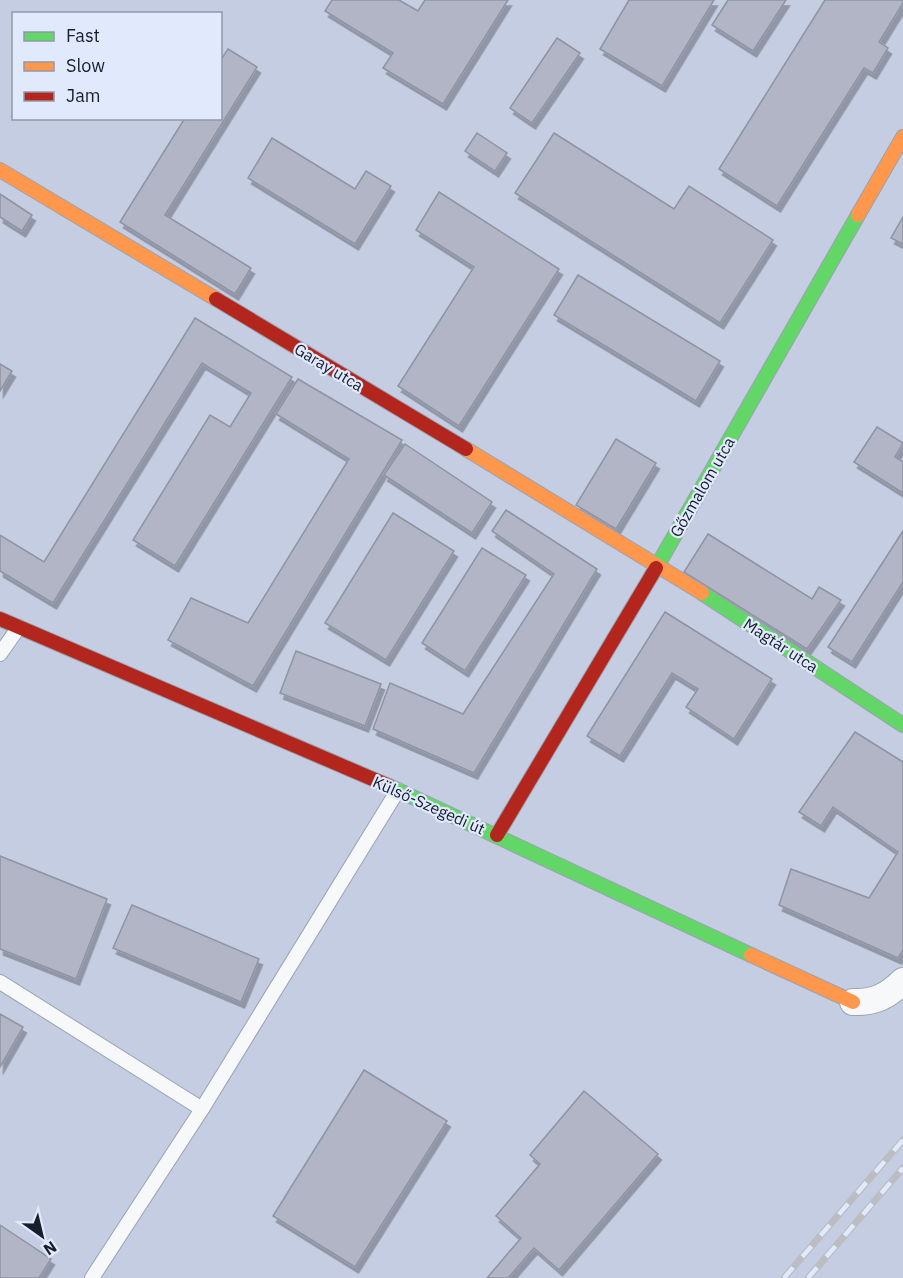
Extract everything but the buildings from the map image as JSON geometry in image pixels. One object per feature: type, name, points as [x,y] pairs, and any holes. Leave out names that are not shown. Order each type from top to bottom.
[{"type":"street","name":"Gőzmalom utca","points":[[497,835],[658,564],[903,137]]},
{"type":"street","name":"Garay utca","points":[[0,170],[658,564]]},
{"type":"street","name":"Magtár utca","points":[[658,564],[903,725]]},
{"type":"street","name":"Külső-Szegedi út","points":[[0,619],[398,790],[853,1002]]},
{"type":"street","points":[[853,1002],[870,1003],[890,993],[903,981]]},
{"type":"lane","points":[[0,654],[19,627]]},
{"type":"lane","points":[[92,1278],[202,1109],[398,790]]},
{"type":"lane","points":[[0,982],[202,1109]]},
{"type":"railway","points":[[784,1278],[903,1140]]},
{"type":"railway","points":[[808,1278],[903,1168]]},
{"type":"traffic: fast","points":[[656,568],[858,215]]},
{"type":"traffic: fast","points":[[702,593],[903,725]]},
{"type":"traffic: fast","points":[[389,786],[751,955]]},
{"type":"traffic: slow","points":[[858,215],[903,137]]},
{"type":"traffic: slow","points":[[0,170],[216,299]]},
{"type":"traffic: slow","points":[[466,449],[702,593]]},
{"type":"traffic: slow","points":[[751,955],[853,1002]]},
{"type":"traffic: jam","points":[[216,299],[466,449]]},
{"type":"traffic: jam","points":[[497,835],[656,568]]},
{"type":"traffic: jam","points":[[0,619],[389,786]]}]
